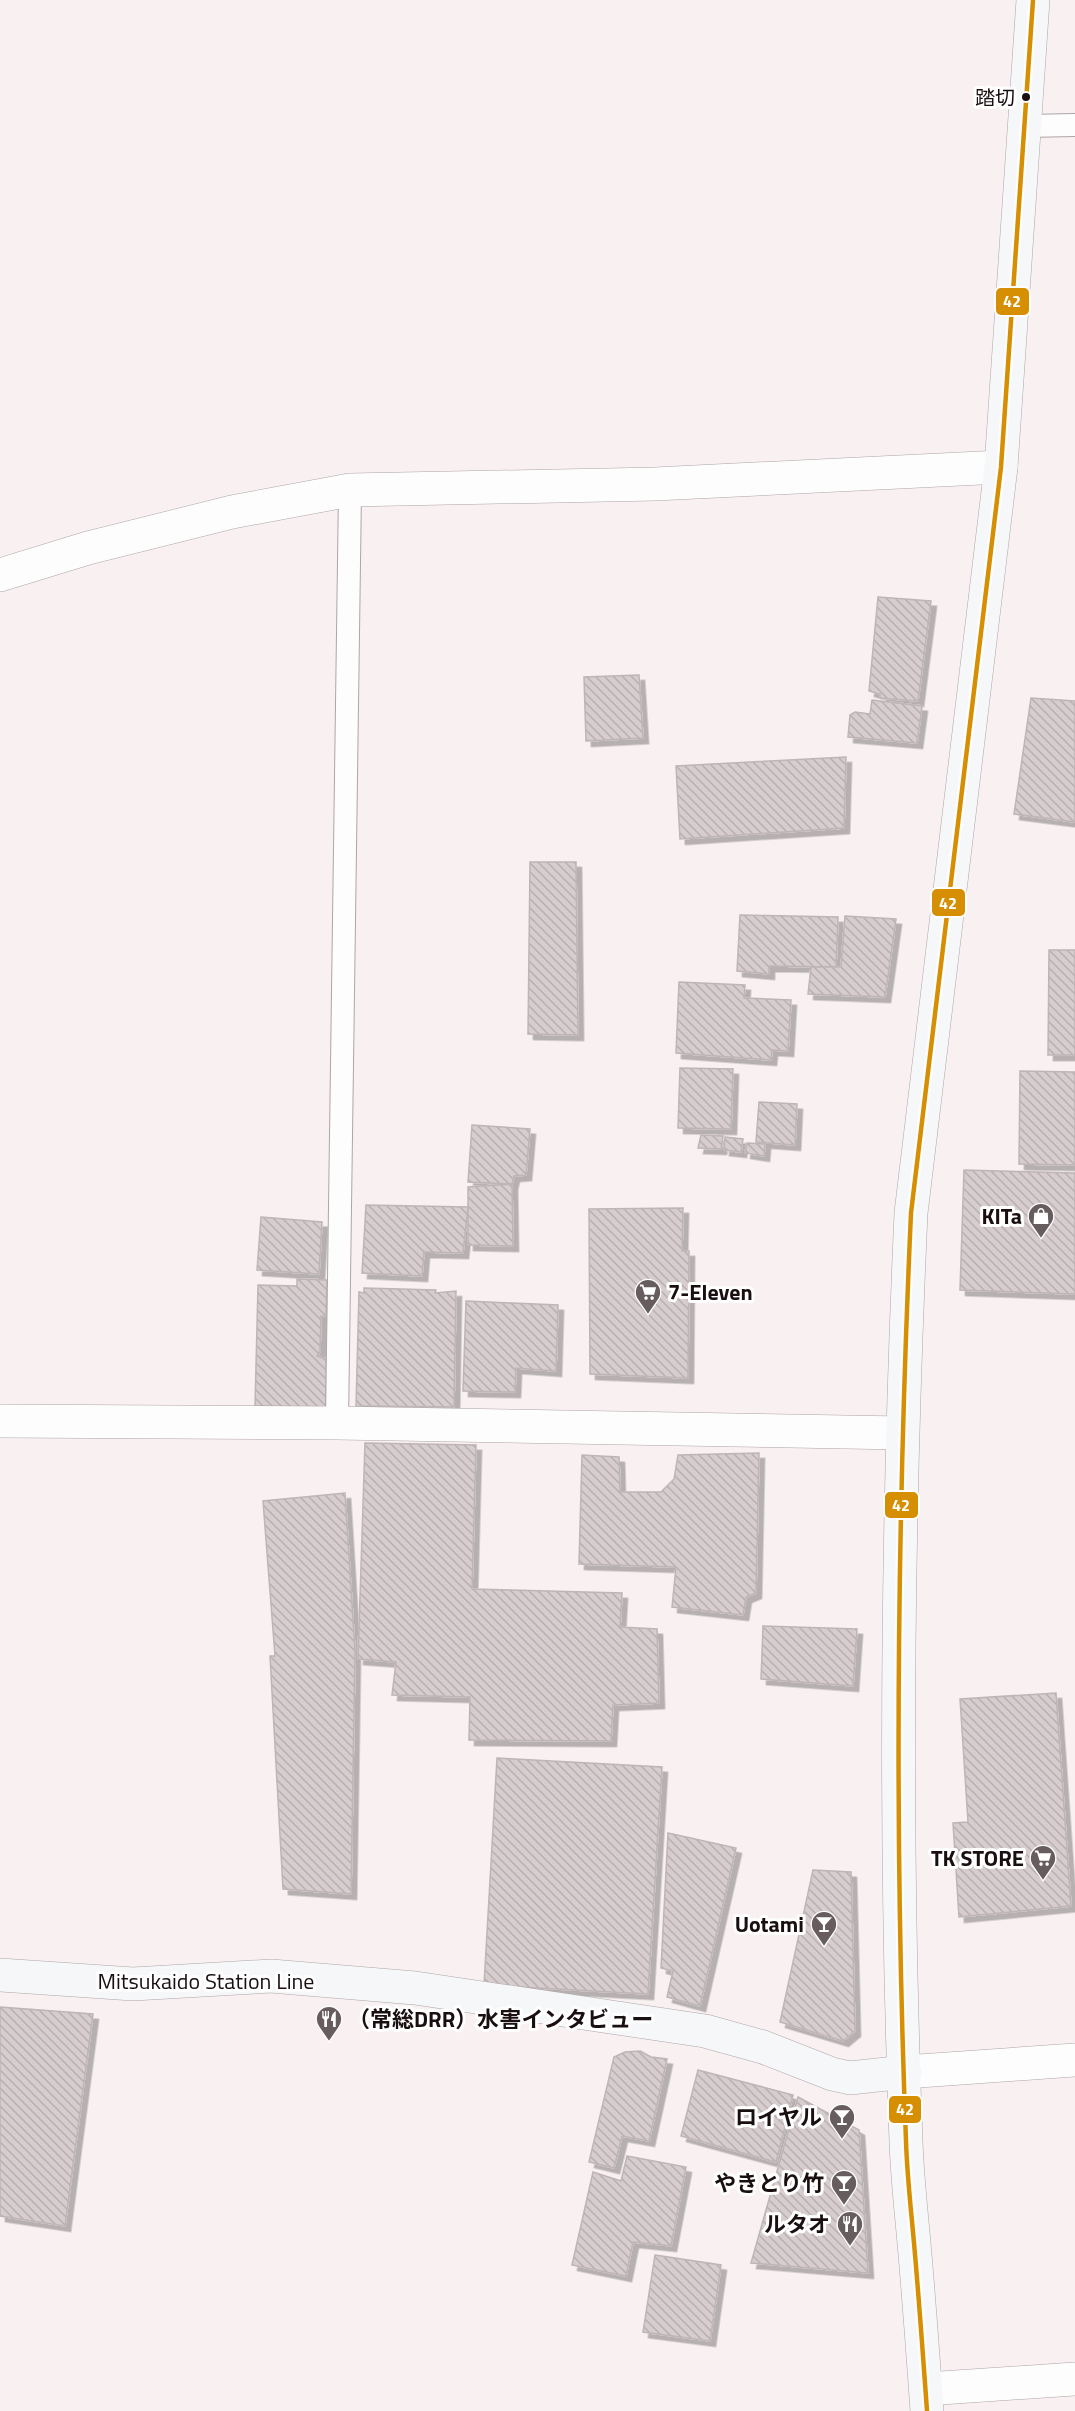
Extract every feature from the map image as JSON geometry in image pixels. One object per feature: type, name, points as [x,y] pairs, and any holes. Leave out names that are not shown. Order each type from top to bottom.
[{"type":"main road","points":[[926,2400],[906,2143],[900,1971],[897,1742],[902,1434],[911,1213],[1001,467],[1033,0]]},
{"type":"main road","name":"Mitsukaido Station Line","points":[[0,1975],[133,1984],[271,1976],[415,1988],[705,2031],[763,2047],[832,2074],[850,2078],[905,2072]]},
{"type":"street","points":[[0,575],[88,548],[232,512],[350,490],[655,484],[1001,467]]},
{"type":"street","points":[[0,1421],[337,1423],[902,1434]]},
{"type":"street","points":[[905,2072],[1075,2060]]},
{"type":"street","points":[[926,2400],[1075,2379]]},
{"type":"lane","points":[[1026,126],[1075,125]]},
{"type":"lane","points":[[337,1423],[350,490]]},
{"type":"building","points":[[878,597],[931,601],[918,701],[880,698],[880,694],[869,691]]},
{"type":"building","points":[[639,675],[643,738],[586,741],[584,677]]},
{"type":"building","points":[[1031,698],[1075,701],[1075,822],[1014,814]]},
{"type":"building","points":[[872,700],[922,706],[917,743],[848,737],[850,715],[855,712],[870,714]]},
{"type":"building","points":[[846,757],[844,828],[680,839],[676,766]]},
{"type":"building","points":[[530,862],[576,862],[578,1035],[528,1034]]},
{"type":"building","points":[[740,915],[838,917],[836,967],[769,966],[769,974],[737,971]]},
{"type":"building","points":[[845,916],[896,919],[885,997],[808,994],[811,967],[841,967]]},
{"type":"building","points":[[1049,950],[1075,950],[1075,1055],[1048,1055]]},
{"type":"building","points":[[679,982],[745,985],[744,998],[791,1000],[788,1051],[772,1050],[771,1060],[676,1053]]},
{"type":"building","points":[[680,1068],[733,1069],[731,1129],[678,1128]]},
{"type":"building","points":[[1020,1071],[1075,1072],[1075,1165],[1019,1164]]},
{"type":"building","points":[[759,1102],[797,1104],[795,1145],[756,1142]]},
{"type":"building","points":[[472,1125],[530,1129],[526,1175],[514,1176],[512,1184],[468,1182]]},
{"type":"building","points":[[701,1135],[723,1136],[721,1149],[698,1148]]},
{"type":"building","points":[[725,1137],[743,1139],[741,1152],[724,1150]]},
{"type":"building","points":[[747,1143],[765,1144],[764,1156],[745,1153]]},
{"type":"building","points":[[964,1170],[1075,1173],[1075,1294],[960,1290]]},
{"type":"building","points":[[512,1184],[513,1246],[468,1245],[468,1187]]},
{"type":"building","points":[[366,1205],[468,1207],[463,1253],[424,1252],[422,1276],[362,1273]]},
{"type":"building","points":[[683,1208],[682,1251],[689,1251],[688,1378],[590,1374],[589,1209]]},
{"type":"building","points":[[261,1217],[322,1222],[319,1274],[257,1270]]},
{"type":"building","points":[[297,1279],[327,1280],[326,1316],[321,1316],[320,1352],[317,1356],[326,1359],[326,1408],[255,1406],[258,1285],[297,1286]]},
{"type":"building","points":[[364,1288],[436,1290],[435,1293],[456,1291],[454,1407],[356,1406],[359,1292],[364,1293]]},
{"type":"building","points":[[466,1301],[558,1305],[556,1371],[516,1368],[515,1392],[463,1391]]},
{"type":"building","points":[[365,1443],[476,1445],[472,1589],[622,1593],[620,1627],[657,1629],[659,1703],[613,1705],[611,1741],[469,1740],[470,1697],[392,1695],[396,1662],[358,1659]]},
{"type":"building","points":[[759,1453],[756,1593],[746,1597],[743,1615],[672,1607],[676,1567],[579,1564],[582,1455],[619,1457],[620,1492],[661,1492],[674,1479],[678,1455]]},
{"type":"building","points":[[345,1493],[355,1651],[351,1894],[283,1889],[270,1656],[275,1656],[263,1501]]},
{"type":"building","points":[[763,1626],[857,1629],[853,1686],[761,1679]]},
{"type":"building","points":[[1056,1693],[1071,1906],[959,1917],[953,1823],[968,1822],[960,1699]]},
{"type":"building","points":[[497,1758],[662,1767],[648,1994],[484,1985]]},
{"type":"building","points":[[668,1833],[736,1848],[700,2006],[667,1997],[673,1971],[661,1968]]},
{"type":"building","name":"Uotami","points":[[813,1870],[851,1872],[855,2031],[843,2041],[780,2022]]},
{"type":"building","points":[[0,2007],[93,2014],[65,2226],[0,2216]]},
{"type":"building","points":[[640,2051],[651,2057],[667,2059],[649,2141],[622,2136],[614,2168],[589,2162],[614,2057],[625,2052]]},
{"type":"building","points":[[698,2070],[793,2095],[776,2162],[681,2136]]},
{"type":"building","points":[[798,2097],[859,2130],[868,2273],[751,2263]]},
{"type":"building","points":[[627,2156],[686,2167],[671,2246],[633,2242],[626,2276],[572,2265],[593,2172],[621,2181]]},
{"type":"building","points":[[655,2255],[721,2265],[710,2341],[643,2332]]},
{"type":"transit line","name":"42","points":[[927,2411],[908,2179],[900,1909],[900,1561],[911,1213],[1001,467],[1033,0]]},
{"type":"place","name":"踏切","points":[[1026,97]]},
{"type":"place","name":"KITa","points":[[1041,1239]]},
{"type":"place","name":"7-Eleven","points":[[648,1315]]},
{"type":"place","name":"TK STORE","points":[[1043,1881]]},
{"type":"place","name":"Uotami","points":[[824,1947]]},
{"type":"place","name":"（常総DRR）水害インタビュー","points":[[329,2042]]},
{"type":"place","name":"ロイヤル","points":[[842,2140]]},
{"type":"place","name":"やきとり竹","points":[[844,2206]]},
{"type":"place","name":"ルタオ","points":[[850,2247]]}]
